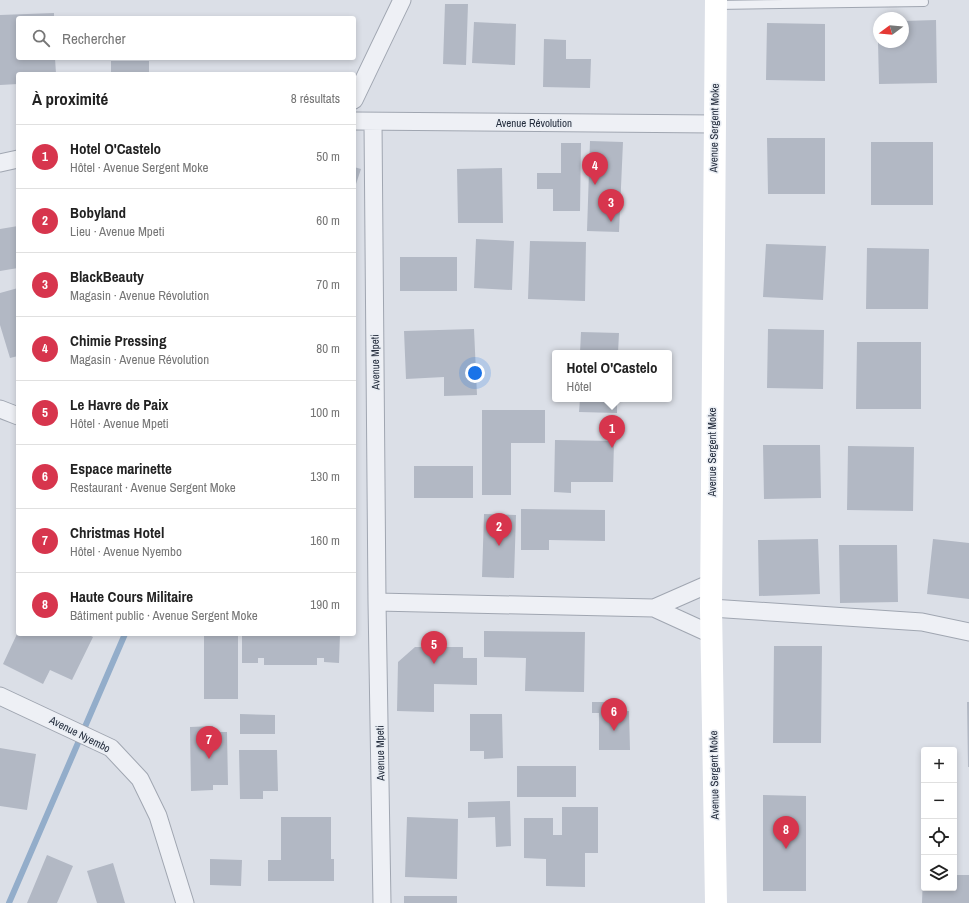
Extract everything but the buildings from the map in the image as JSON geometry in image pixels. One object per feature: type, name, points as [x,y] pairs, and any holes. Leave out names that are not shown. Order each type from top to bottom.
[{"type":"main road","name":"Avenue Sergent Moke","points":[[716,3],[711,583],[716,903]]},
{"type":"street","points":[[356,96],[402,0]]},
{"type":"street","name":"Avenue Révolution","points":[[356,121],[714,124]]},
{"type":"street","name":"Avenue Mpeti","points":[[373,122],[377,602],[382,903]]},
{"type":"street","points":[[0,163],[16,159]]},
{"type":"street","points":[[0,409],[16,415]]},
{"type":"street","points":[[654,608],[711,583]]},
{"type":"street","points":[[377,602],[654,608],[711,634]]},
{"type":"street","points":[[711,608],[922,622],[969,632]]},
{"type":"street","name":"Avenue Nyembo","points":[[0,696],[111,748],[140,779],[158,816],[185,903]]},
{"type":"lane","points":[[716,3],[924,2]]},
{"type":"waterway","points":[[9,903],[124,636]]},
{"type":"place","name":"Chimie Pressing","points":[[595,185]]},
{"type":"place","name":"BlackBeauty","points":[[611,222]]},
{"type":"place","name":"Hotel O'Castelo","points":[[612,448]]},
{"type":"place","name":"Bobyland","points":[[499,546]]},
{"type":"place","name":"Le Havre de Paix","points":[[434,664]]},
{"type":"place","name":"Espace marinette","points":[[614,731]]},
{"type":"place","name":"Christmas Hotel","points":[[209,759]]},
{"type":"place","name":"Haute Cours Militaire","points":[[786,849]]}]
